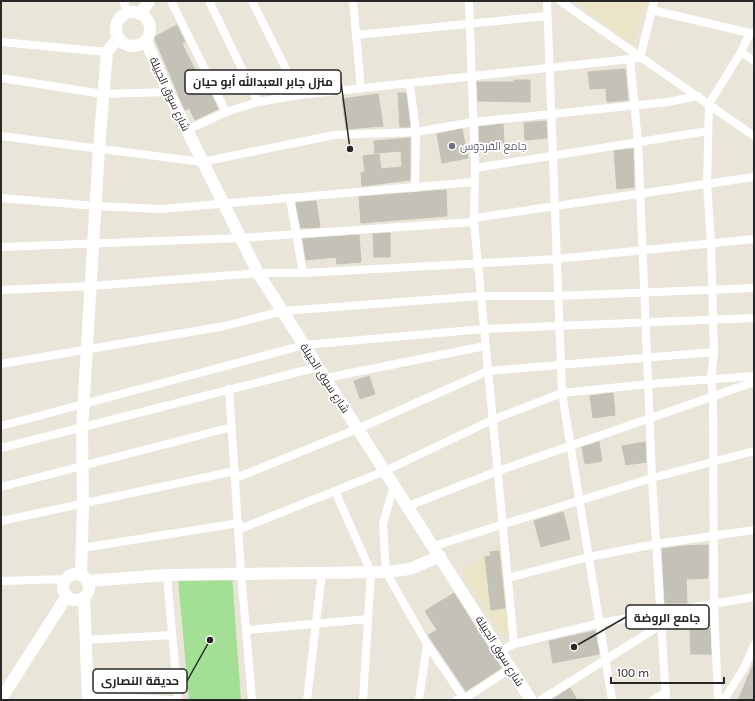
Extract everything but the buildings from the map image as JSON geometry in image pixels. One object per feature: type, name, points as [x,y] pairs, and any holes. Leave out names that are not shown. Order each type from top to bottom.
[{"type":"street","points":[[123,1],[134,13],[148,22],[150,28],[146,41],[139,45],[130,46],[124,44],[118,38],[116,25],[118,20],[134,13],[149,1]]},
{"type":"street","points":[[171,1],[226,112]]},
{"type":"street","points":[[209,1],[258,102]]},
{"type":"street","points":[[252,1],[299,95]]},
{"type":"street","points":[[353,1],[361,89]]},
{"type":"street","points":[[469,1],[475,168],[473,182],[474,220],[477,264],[514,644]]},
{"type":"street","points":[[547,1],[558,327],[562,393],[612,700]]},
{"type":"street","points":[[560,1],[754,136]]},
{"type":"street","points":[[640,58],[654,1]]},
{"type":"street","points":[[652,10],[752,34],[709,104],[707,184],[714,321],[714,352],[711,379],[713,396],[714,461],[714,605],[718,700]]},
{"type":"street","points":[[356,35],[548,16]]},
{"type":"street","points":[[118,38],[106,52],[83,404],[82,548],[84,578],[89,590],[84,597],[77,600],[67,596],[63,586],[66,579],[73,574],[84,578],[241,573],[386,572],[410,569],[437,551],[502,524],[652,478],[754,451]]},
{"type":"street","name":"شارع سوق الجبيلة","points":[[146,41],[168,92],[258,273],[531,700]]},
{"type":"street","points":[[1,42],[106,52]]},
{"type":"street","points":[[741,52],[754,61]]},
{"type":"street","points":[[187,130],[226,112],[258,102],[299,95],[472,78],[640,58]]},
{"type":"street","points":[[630,59],[638,142],[652,478],[666,696],[653,700]]},
{"type":"street","points":[[1,78],[103,94],[168,92]]},
{"type":"street","points":[[410,84],[416,132],[415,188]]},
{"type":"street","points":[[1,136],[202,162],[334,135],[416,132],[473,122],[551,113],[635,106],[698,96]]},
{"type":"street","points":[[475,168],[708,131]]},
{"type":"street","points":[[1,247],[240,238],[474,220],[554,206],[754,177]]},
{"type":"street","points":[[1,198],[96,206],[161,209],[473,182]]},
{"type":"street","points":[[290,198],[303,273]]},
{"type":"street","points":[[1,290],[91,286],[258,273],[303,273],[556,259],[754,239]]},
{"type":"street","points":[[1,364],[87,351],[225,326],[283,311],[480,296],[557,296],[754,288]]},
{"type":"street","points":[[1,426],[304,345],[484,329],[646,324],[754,318]]},
{"type":"street","points":[[326,378],[485,346]]},
{"type":"street","points":[[1,521],[236,475],[358,429],[488,372],[714,352]]},
{"type":"street","points":[[1,448],[318,367]]},
{"type":"street","points":[[82,548],[239,526],[385,471],[492,420],[562,393],[649,384],[754,376]]},
{"type":"street","points":[[408,506],[498,470],[754,382]]},
{"type":"street","points":[[230,389],[241,573],[252,700]]},
{"type":"street","points":[[1,487],[232,427]]},
{"type":"street","points":[[394,485],[384,524],[386,572],[426,644],[462,700],[511,668]]},
{"type":"street","points":[[335,491],[371,572],[363,700]]},
{"type":"street","points":[[508,578],[588,557],[656,544],[714,537],[754,530]]},
{"type":"street","points":[[307,700],[322,572]]},
{"type":"street","points":[[167,575],[178,700]]},
{"type":"street","points":[[1,581],[66,579]]},
{"type":"street","points":[[1,699],[67,596]]},
{"type":"street","points":[[84,597],[88,698],[171,700]]},
{"type":"street","points":[[500,650],[514,644],[600,623],[714,605],[754,597]]},
{"type":"street","points":[[247,630],[316,625],[368,619]]},
{"type":"street","points":[[541,700],[661,626]]},
{"type":"street","points":[[85,640],[172,635]]},
{"type":"street","points":[[419,700],[426,644]]},
{"type":"street","points":[[724,700],[744,668],[754,645]]},
{"type":"shaded area","points":[[574,1],[644,1],[633,45],[582,7]]},
{"type":"shaded area","points":[[500,544],[509,631],[505,636],[503,631],[500,633],[461,572]]},
{"type":"green space","points":[[232,575],[241,700],[189,700],[178,579]]},
{"type":"place","name":"جامع الفردوس","points":[[452,146]]},
{"type":"place","name":"منزل جابر العبدالله أبو حيان","points":[[350,149]]},
{"type":"place","name":"حديقة النصارى","points":[[210,640]]},
{"type":"place","name":"جامع الروضة","points":[[574,647]]}]
